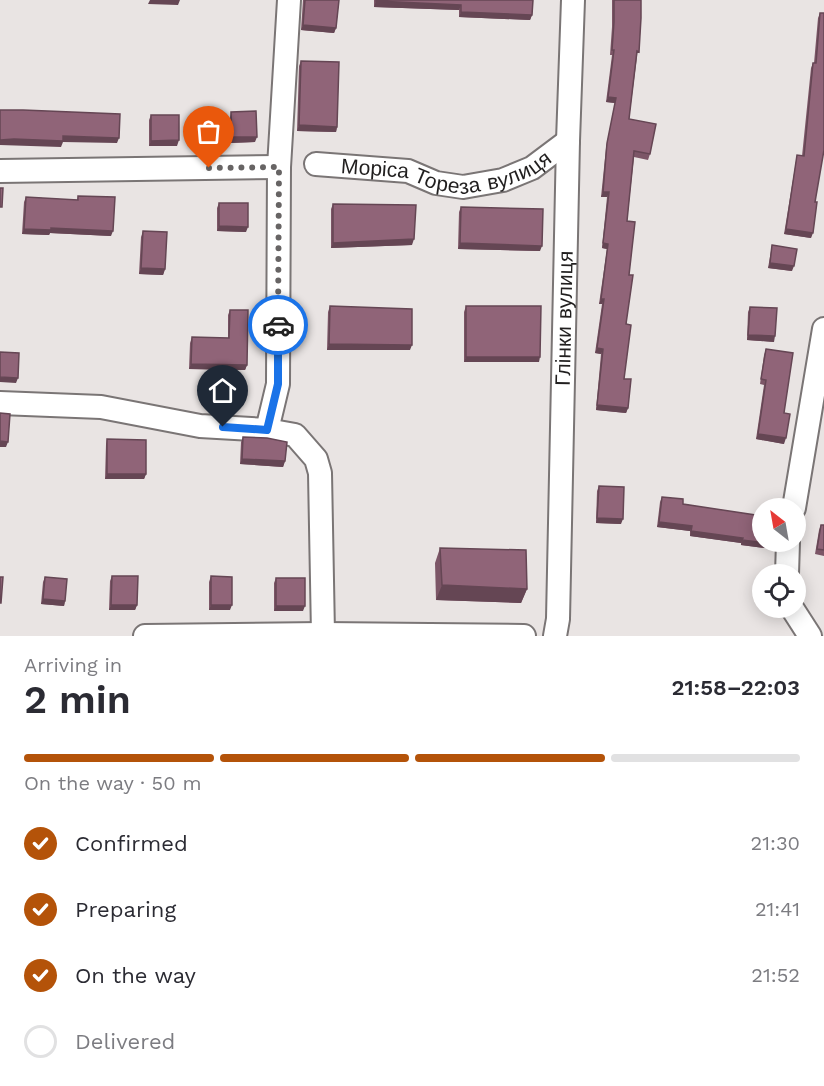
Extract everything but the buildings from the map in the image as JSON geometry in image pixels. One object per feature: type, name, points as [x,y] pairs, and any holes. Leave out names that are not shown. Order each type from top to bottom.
[{"type":"street","points":[[267,430],[278,384],[279,167],[289,0]]},
{"type":"street","name":"Глінки вулиця","points":[[555,636],[558,619],[573,0]]},
{"type":"street","name":"Моріса Тореза вулиця","points":[[316,165],[408,171],[436,183],[463,187],[502,180],[532,168],[568,141]]},
{"type":"street","points":[[0,171],[279,167]]},
{"type":"street","points":[[796,498],[824,329]]},
{"type":"street","points":[[0,402],[101,407],[201,426],[267,430],[296,435],[316,459],[320,473],[323,634]]},
{"type":"street","points":[[798,618],[810,636]]},
{"type":"street","points":[[145,636],[323,634],[524,636]]},
{"type":"way so far","points":[[209,168],[279,167],[278,325]]},
{"type":"route","points":[[223,427],[267,430],[278,384],[278,325]]}]
